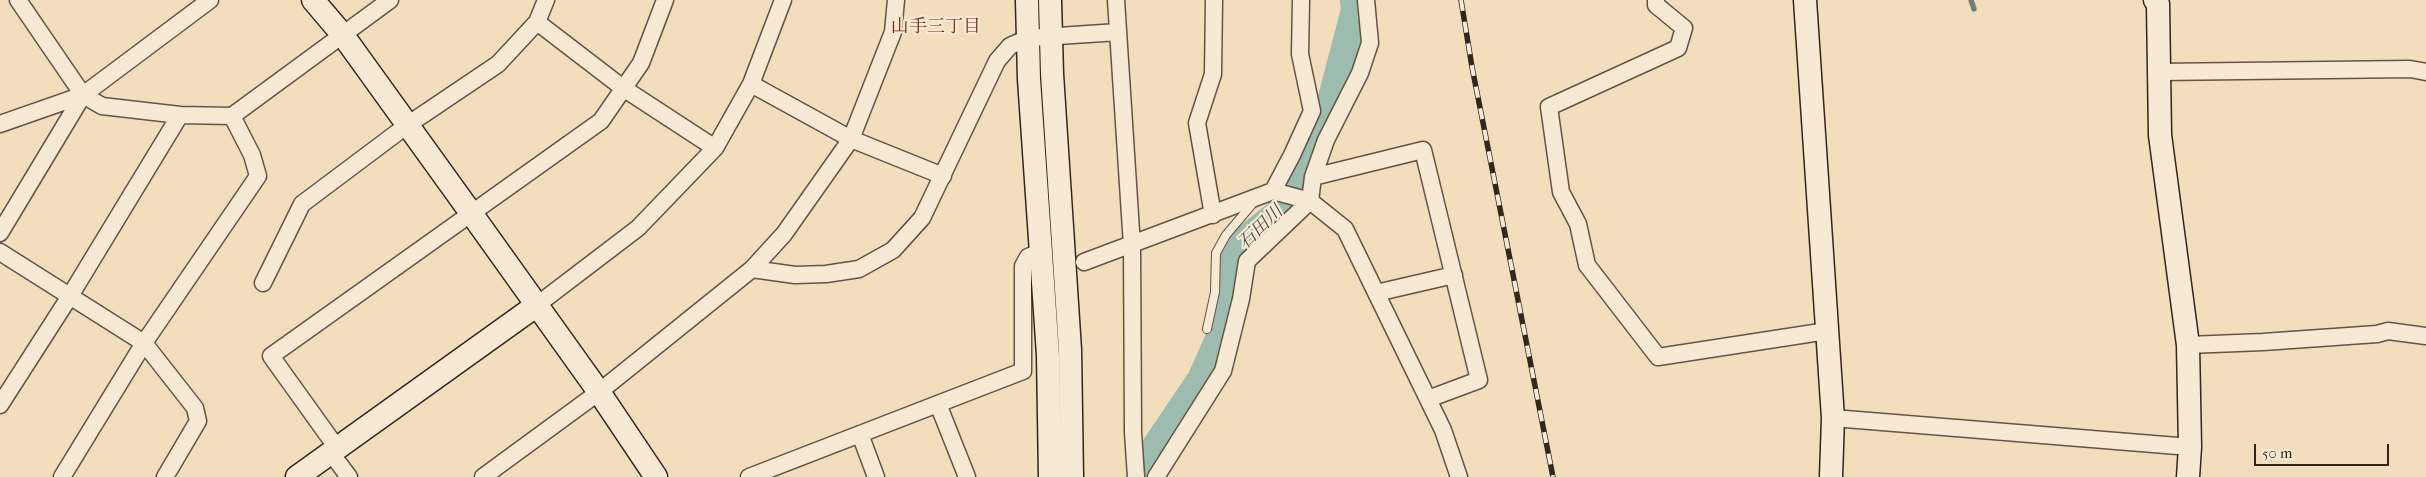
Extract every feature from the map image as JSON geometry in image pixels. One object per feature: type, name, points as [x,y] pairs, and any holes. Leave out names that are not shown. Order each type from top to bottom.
[{"type":"street","points":[[0,124],[83,95],[210,0]]},
{"type":"street","points":[[313,0],[342,34],[406,126],[537,305],[656,477]]},
{"type":"street","points":[[22,1],[83,95],[102,106],[180,115],[232,116],[390,0]]},
{"type":"street","points":[[263,283],[302,204],[406,126],[498,64],[536,22],[546,0]]},
{"type":"street","points":[[349,477],[334,450],[272,356],[601,121],[641,63],[665,0]]},
{"type":"street","points":[[297,477],[537,305],[638,228],[715,148],[752,84],[783,0]]},
{"type":"street","points":[[483,477],[599,392],[752,269],[784,234],[852,139],[893,32],[896,0]]},
{"type":"street","points":[[1027,0],[1040,252],[1048,354],[1050,477]]},
{"type":"street","points":[[1050,0],[1070,350],[1072,477]]},
{"type":"street","points":[[1116,0],[1132,246],[1133,432],[1136,477]]},
{"type":"street","points":[[1213,215],[1197,123],[1213,74],[1214,0]]},
{"type":"street","points":[[1301,0],[1300,54],[1312,111],[1326,140]]},
{"type":"street","points":[[1156,477],[1224,371],[1241,300],[1247,261],[1310,201],[1313,177],[1326,140],[1360,73],[1370,43],[1366,0]]},
{"type":"street","points":[[1656,0],[1656,5],[1684,28],[1678,48],[1549,107],[1561,192],[1578,224],[1587,265],[1658,356],[1827,331]]},
{"type":"street","points":[[1805,0],[1833,418],[1832,477]]},
{"type":"street","points":[[2155,0],[2158,4],[2160,134],[2188,345],[2190,447],[2188,477]]},
{"type":"street","points":[[536,22],[623,88],[715,148]]},
{"type":"street","points":[[752,269],[795,275],[826,274],[859,269],[893,250],[917,225],[943,176],[997,61],[1010,46],[1028,38],[1118,32]]},
{"type":"street","points":[[2159,72],[2410,69],[2426,72]]},
{"type":"street","points":[[752,84],[852,139],[943,176]]},
{"type":"street","points":[[0,233],[83,95]]},
{"type":"street","points":[[1266,194],[1292,155],[1312,111]]},
{"type":"street","points":[[0,405],[70,296],[180,115]]},
{"type":"street","points":[[62,477],[144,343],[258,176],[252,155],[232,116]]},
{"type":"street","points":[[1313,177],[1423,150],[1479,380],[1428,399]]},
{"type":"street","points":[[1084,262],[1132,246],[1266,194],[1310,201],[1345,230],[1443,430],[1459,477]]},
{"type":"street","points":[[0,252],[144,343],[195,408],[198,421],[165,477]]},
{"type":"street","points":[[749,477],[781,471],[860,434],[1023,371],[1023,266],[1028,256],[1040,252]]},
{"type":"street","points":[[1376,294],[1454,276]]},
{"type":"street","points":[[2188,345],[2264,342],[2377,334],[2388,331],[2426,336]]},
{"type":"street","points":[[938,404],[968,477]]},
{"type":"street","points":[[1833,418],[2190,447]]},
{"type":"street","points":[[860,434],[876,477]]},
{"type":"lane","points":[[1207,329],[1215,292],[1216,252],[1226,235],[1266,194]]},
{"type":"waterway","name":"石田川","points":[[1150,477],[1147,463],[1203,380],[1226,328],[1236,249],[1283,212],[1334,98],[1357,10],[1356,0]]},
{"type":"waterway","points":[[1971,0],[1974,9]]},
{"type":"railway","points":[[1461,0],[1472,67],[1553,477]]},
{"type":"district","name":"山手三丁目","points":[[936,28]]}]
